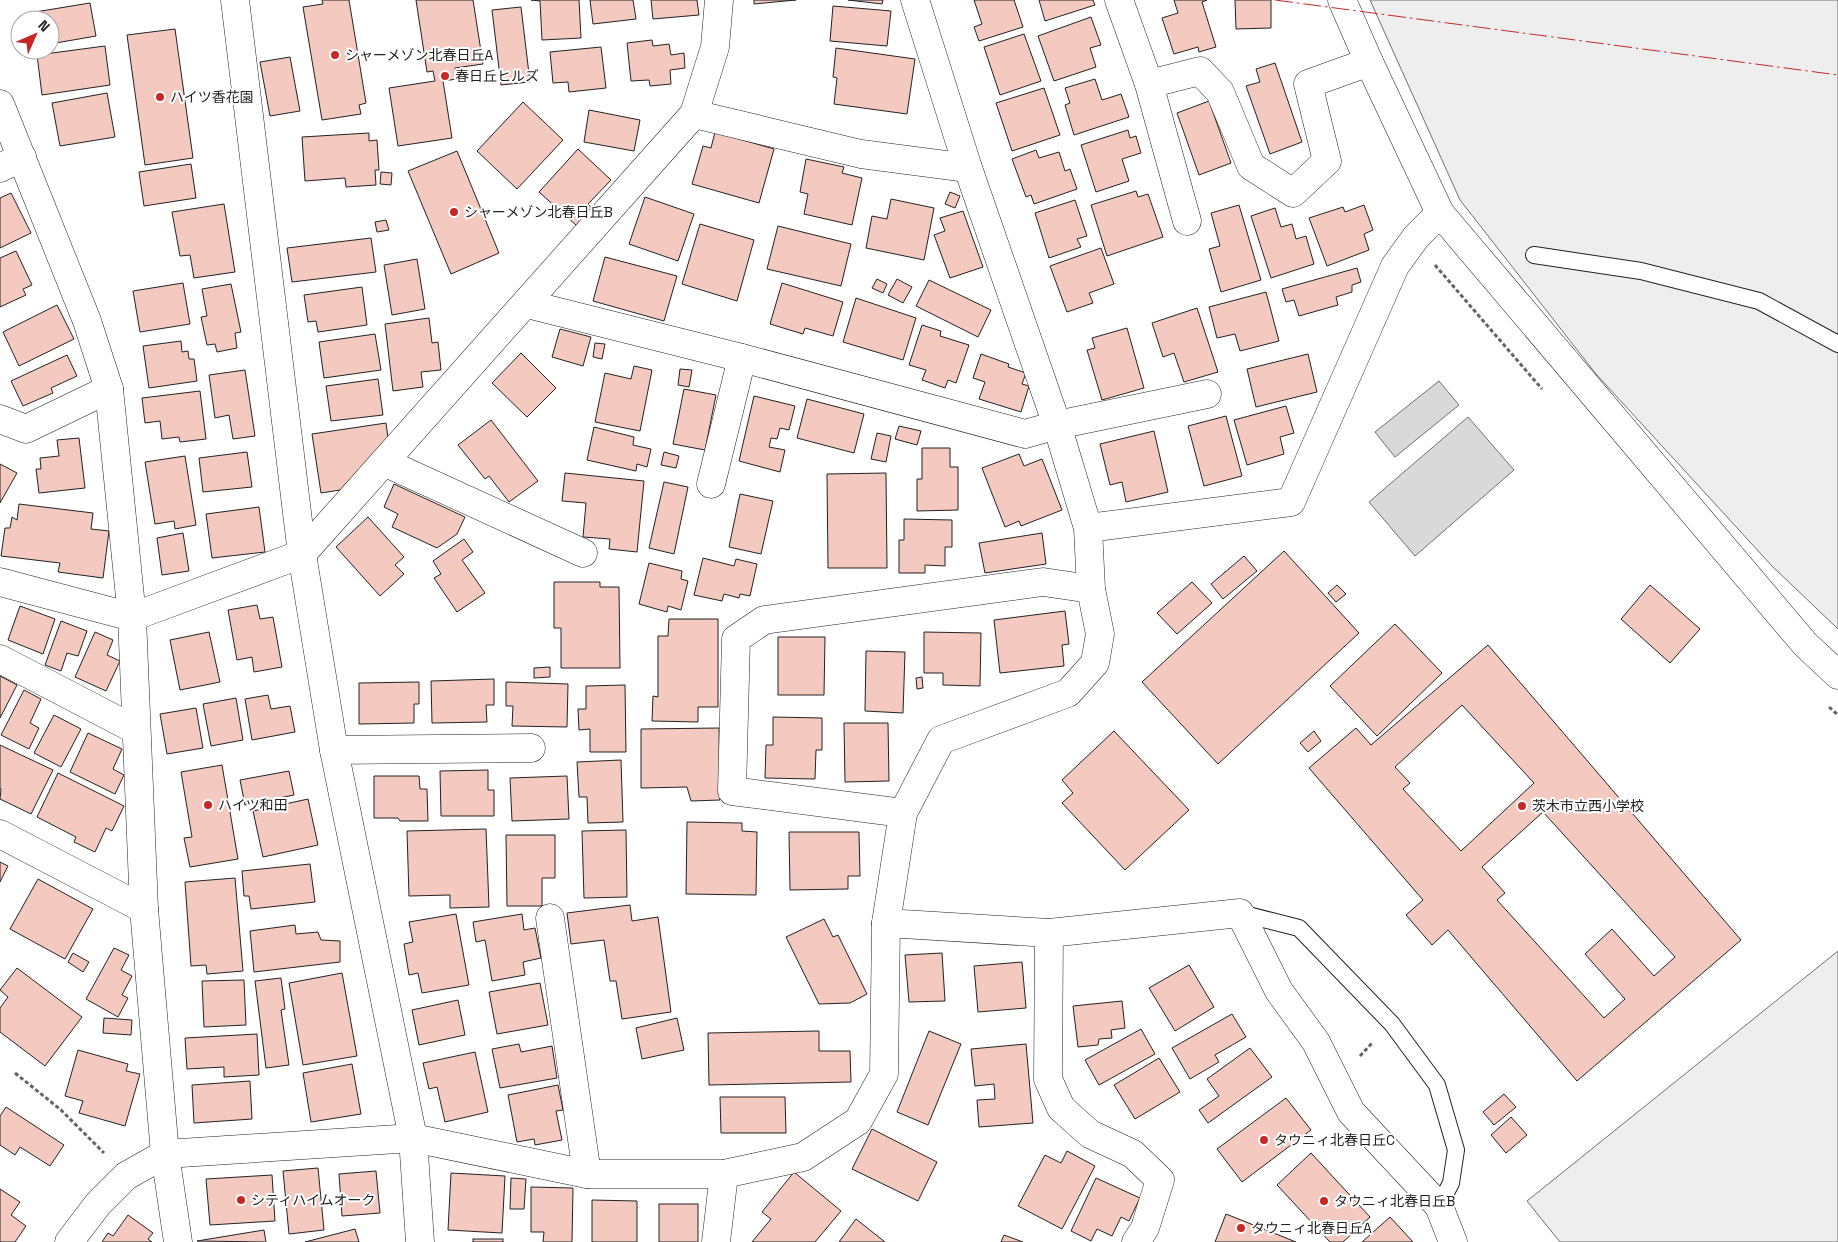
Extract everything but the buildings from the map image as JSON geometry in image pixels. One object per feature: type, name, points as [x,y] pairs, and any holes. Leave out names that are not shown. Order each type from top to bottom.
[{"type":"street","points":[[235,0],[302,554],[334,750],[412,1138],[420,1242]]},
{"type":"street","points":[[0,582],[132,617],[302,554],[694,114],[716,47],[719,0]]},
{"type":"street","points":[[69,1242],[98,1204],[126,1176],[165,1154],[412,1138],[587,1174],[724,1174],[803,1157],[858,1121],[884,1074],[886,923],[903,813],[940,740],[1068,693],[1095,663],[1100,634],[1091,589],[1088,528],[1057,425],[968,168],[915,0]]},
{"type":"street","points":[[1119,0],[1149,84],[1187,221]]},
{"type":"street","points":[[1342,0],[1440,213],[1805,644],[1838,675]]},
{"type":"street","points":[[1149,84],[1200,71],[1220,92],[1251,166],[1293,193],[1327,162],[1308,84],[1369,62]]},
{"type":"street","points":[[0,104],[11,162],[87,321],[109,389],[132,617],[144,909],[165,1154],[178,1242]]},
{"type":"street","points":[[694,114],[861,154],[968,168]]},
{"type":"street","points":[[1088,528],[1292,502],[1395,266],[1416,237],[1440,213]]},
{"type":"street","points":[[526,304],[742,358],[1025,434],[1057,425],[1208,394]]},
{"type":"street","points":[[711,484],[742,358]]},
{"type":"street","points":[[0,419],[26,429],[109,389]]},
{"type":"street","points":[[384,462],[583,553]]},
{"type":"street","points":[[903,813],[732,791],[736,639],[764,620],[1043,582],[1091,589]]},
{"type":"street","points":[[0,659],[136,730]]},
{"type":"street","points":[[334,750],[531,748]]},
{"type":"street","points":[[0,834],[144,909]]},
{"type":"street","points":[[886,923],[1049,933],[1240,913],[1279,991],[1316,1042],[1351,1112],[1439,1206],[1453,1242]]},
{"type":"street","points":[[550,918],[587,1174]]},
{"type":"street","points":[[1049,933],[1048,1079],[1061,1108],[1090,1134],[1132,1154],[1160,1180],[1145,1228],[1136,1242]]},
{"type":"street","points":[[716,1242],[724,1174]]},
{"type":"lane","points":[[1534,255],[1642,270],[1759,302],[1838,344]]},
{"type":"lane","points":[[1240,913],[1299,928],[1392,1024],[1437,1085],[1456,1150],[1451,1183],[1439,1206]]},
{"type":"path","points":[[16,1073],[61,1110],[126,1176]]},
{"type":"shaded area","points":[[1370,0],[1838,0],[1838,629],[1772,566],[1596,374],[1460,200]]},
{"type":"shaded area","points":[[1439,381],[1459,405],[1395,457],[1375,432]]},
{"type":"shaded area","points":[[1468,417],[1514,470],[1415,556],[1369,502]]},
{"type":"shaded area","points":[[1838,951],[1838,1242],[1560,1242],[1527,1201]]},
{"type":"power","points":[[1275,0],[1838,75]]},
{"type":"place","name":"シャーメゾン北春日丘A","points":[[335,55]]},
{"type":"place","name":"春日丘ヒルズ","points":[[445,76]]},
{"type":"place","name":"ハイツ香花園","points":[[160,97]]},
{"type":"place","name":"シャーメゾン北春日丘B","points":[[454,212]]},
{"type":"place","name":"ハイツ和田","points":[[208,805]]},
{"type":"place","name":"茨木市立西小学校","points":[[1522,806]]},
{"type":"place","name":"タウニィ北春日丘C","points":[[1264,1140]]},
{"type":"place","name":"シティハイムオーク","points":[[241,1200]]},
{"type":"place","name":"タウニィ北春日丘B","points":[[1324,1201]]},
{"type":"place","name":"タウニィ北春日丘A","points":[[1241,1228]]}]
